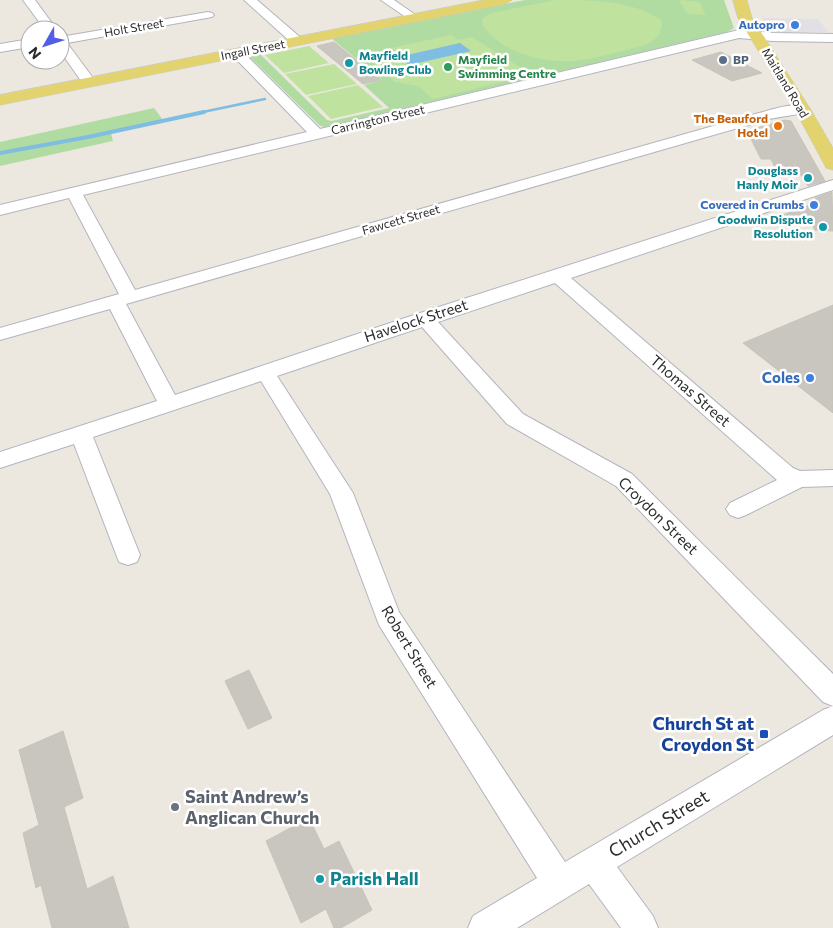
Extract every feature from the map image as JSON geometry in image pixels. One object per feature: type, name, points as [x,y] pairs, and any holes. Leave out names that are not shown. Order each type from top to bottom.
[{"type":"main road","name":"Ingall Street","points":[[0,100],[505,0]]},
{"type":"main road","name":"Maitland Road","points":[[740,0],[745,18],[803,110],[833,164]]},
{"type":"street","points":[[29,0],[44,20]]},
{"type":"street","points":[[250,0],[297,41]]},
{"type":"street","points":[[387,0],[414,18]]},
{"type":"street","name":"Holt Street","points":[[70,40],[208,15]]},
{"type":"street","name":"Carrington Street","points":[[0,210],[739,34],[833,38]]},
{"type":"street","points":[[0,48],[20,45]]},
{"type":"street","points":[[237,53],[317,134]]},
{"type":"street","points":[[70,56],[89,82]]},
{"type":"street","name":"Fawcett Street","points":[[0,334],[764,116],[786,110],[803,110]]},
{"type":"street","name":"Havelock Street","points":[[0,460],[424,318],[833,185]]},
{"type":"street","points":[[74,192],[170,404]]},
{"type":"street","name":"Thomas Street","points":[[557,275],[785,474],[799,479]]},
{"type":"street","name":"Croydon Street","points":[[424,318],[515,419],[624,480],[833,693]]},
{"type":"street","name":"Robert Street","points":[[265,372],[341,493],[388,617],[560,884]]},
{"type":"street","points":[[81,432],[128,555]]},
{"type":"street","points":[[738,509],[799,479],[833,478]]},
{"type":"street","name":"Church Street","points":[[486,928],[833,719]]},
{"type":"street","points":[[594,863],[641,928]]},
{"type":"shaded area","name":"Autopro","points":[[762,18],[818,19],[828,32],[771,32]]},
{"type":"green space","points":[[525,0],[724,0],[734,28],[727,32],[324,127],[319,125],[249,56],[260,54],[327,120],[332,121],[389,108],[364,85],[382,80],[331,38]]},
{"type":"green space","points":[[555,0],[597,1],[625,5],[651,14],[662,21],[661,29],[653,41],[645,45],[590,59],[555,61],[527,56],[513,50],[491,35],[482,24],[483,18],[492,13]]},
{"type":"green space","points":[[679,1],[699,2],[706,15],[688,14]]},
{"type":"green space","name":"Mayfield Swimming Centre","points":[[451,35],[458,40],[472,37],[532,75],[433,99],[418,86],[395,82],[367,59],[392,54],[386,49]]},
{"type":"green space","points":[[309,46],[329,63],[284,73],[265,55]]},
{"type":"green space","points":[[334,64],[357,84],[306,95],[285,74]]},
{"type":"green space","points":[[358,85],[383,107],[331,119],[308,96]]},
{"type":"green space","points":[[154,108],[163,120],[111,133],[113,141],[0,166],[0,142]]},
{"type":"water","points":[[460,43],[471,51],[409,65],[398,57]]},
{"type":"building","name":"Mayfield Bowling Club","points":[[334,42],[381,80],[363,84],[317,46]]},
{"type":"building","points":[[721,52],[762,73],[732,81],[692,60]]},
{"type":"building","points":[[785,120],[791,121],[825,181],[808,186],[801,175],[778,174],[771,159],[761,159],[747,131]]},
{"type":"building","points":[[832,192],[833,231],[815,230],[810,221],[769,220],[818,202],[815,198]]},
{"type":"building","name":"Coles","points":[[833,305],[833,413],[743,343]]},
{"type":"building","points":[[249,670],[272,718],[248,729],[225,681]]},
{"type":"building","points":[[63,731],[83,798],[64,807],[87,889],[113,876],[129,928],[52,928],[41,885],[36,888],[23,833],[39,825],[19,750]]},
{"type":"building","name":"Parish Hall","points":[[309,818],[324,849],[339,841],[372,910],[341,928],[334,928],[326,909],[301,923],[266,841]]},
{"type":"waterway","points":[[198,113],[265,99]]},
{"type":"waterway","points":[[0,153],[88,137],[204,112]]},
{"type":"place","name":"Autopro","points":[[795,25]]},
{"type":"place","name":"BP","points":[[723,60]]},
{"type":"place","name":"Mayfield Bowling Club","points":[[349,63]]},
{"type":"place","name":"Mayfield Swimming Centre","points":[[448,67]]},
{"type":"place","name":"The Beauford Hotel","points":[[778,126]]},
{"type":"place","name":"Douglass Hanly Moir","points":[[808,178]]},
{"type":"place","name":"Covered in Crumbs","points":[[814,205]]},
{"type":"place","name":"Goodwin Dispute Resolution","points":[[823,227]]},
{"type":"place","name":"Coles","points":[[810,378]]},
{"type":"place","name":"Church St at Croydon St","points":[[764,734]]},
{"type":"place","name":"Saint Andrew’s Anglican Church","points":[[175,807]]},
{"type":"place","name":"Parish Hall","points":[[320,879]]}]
